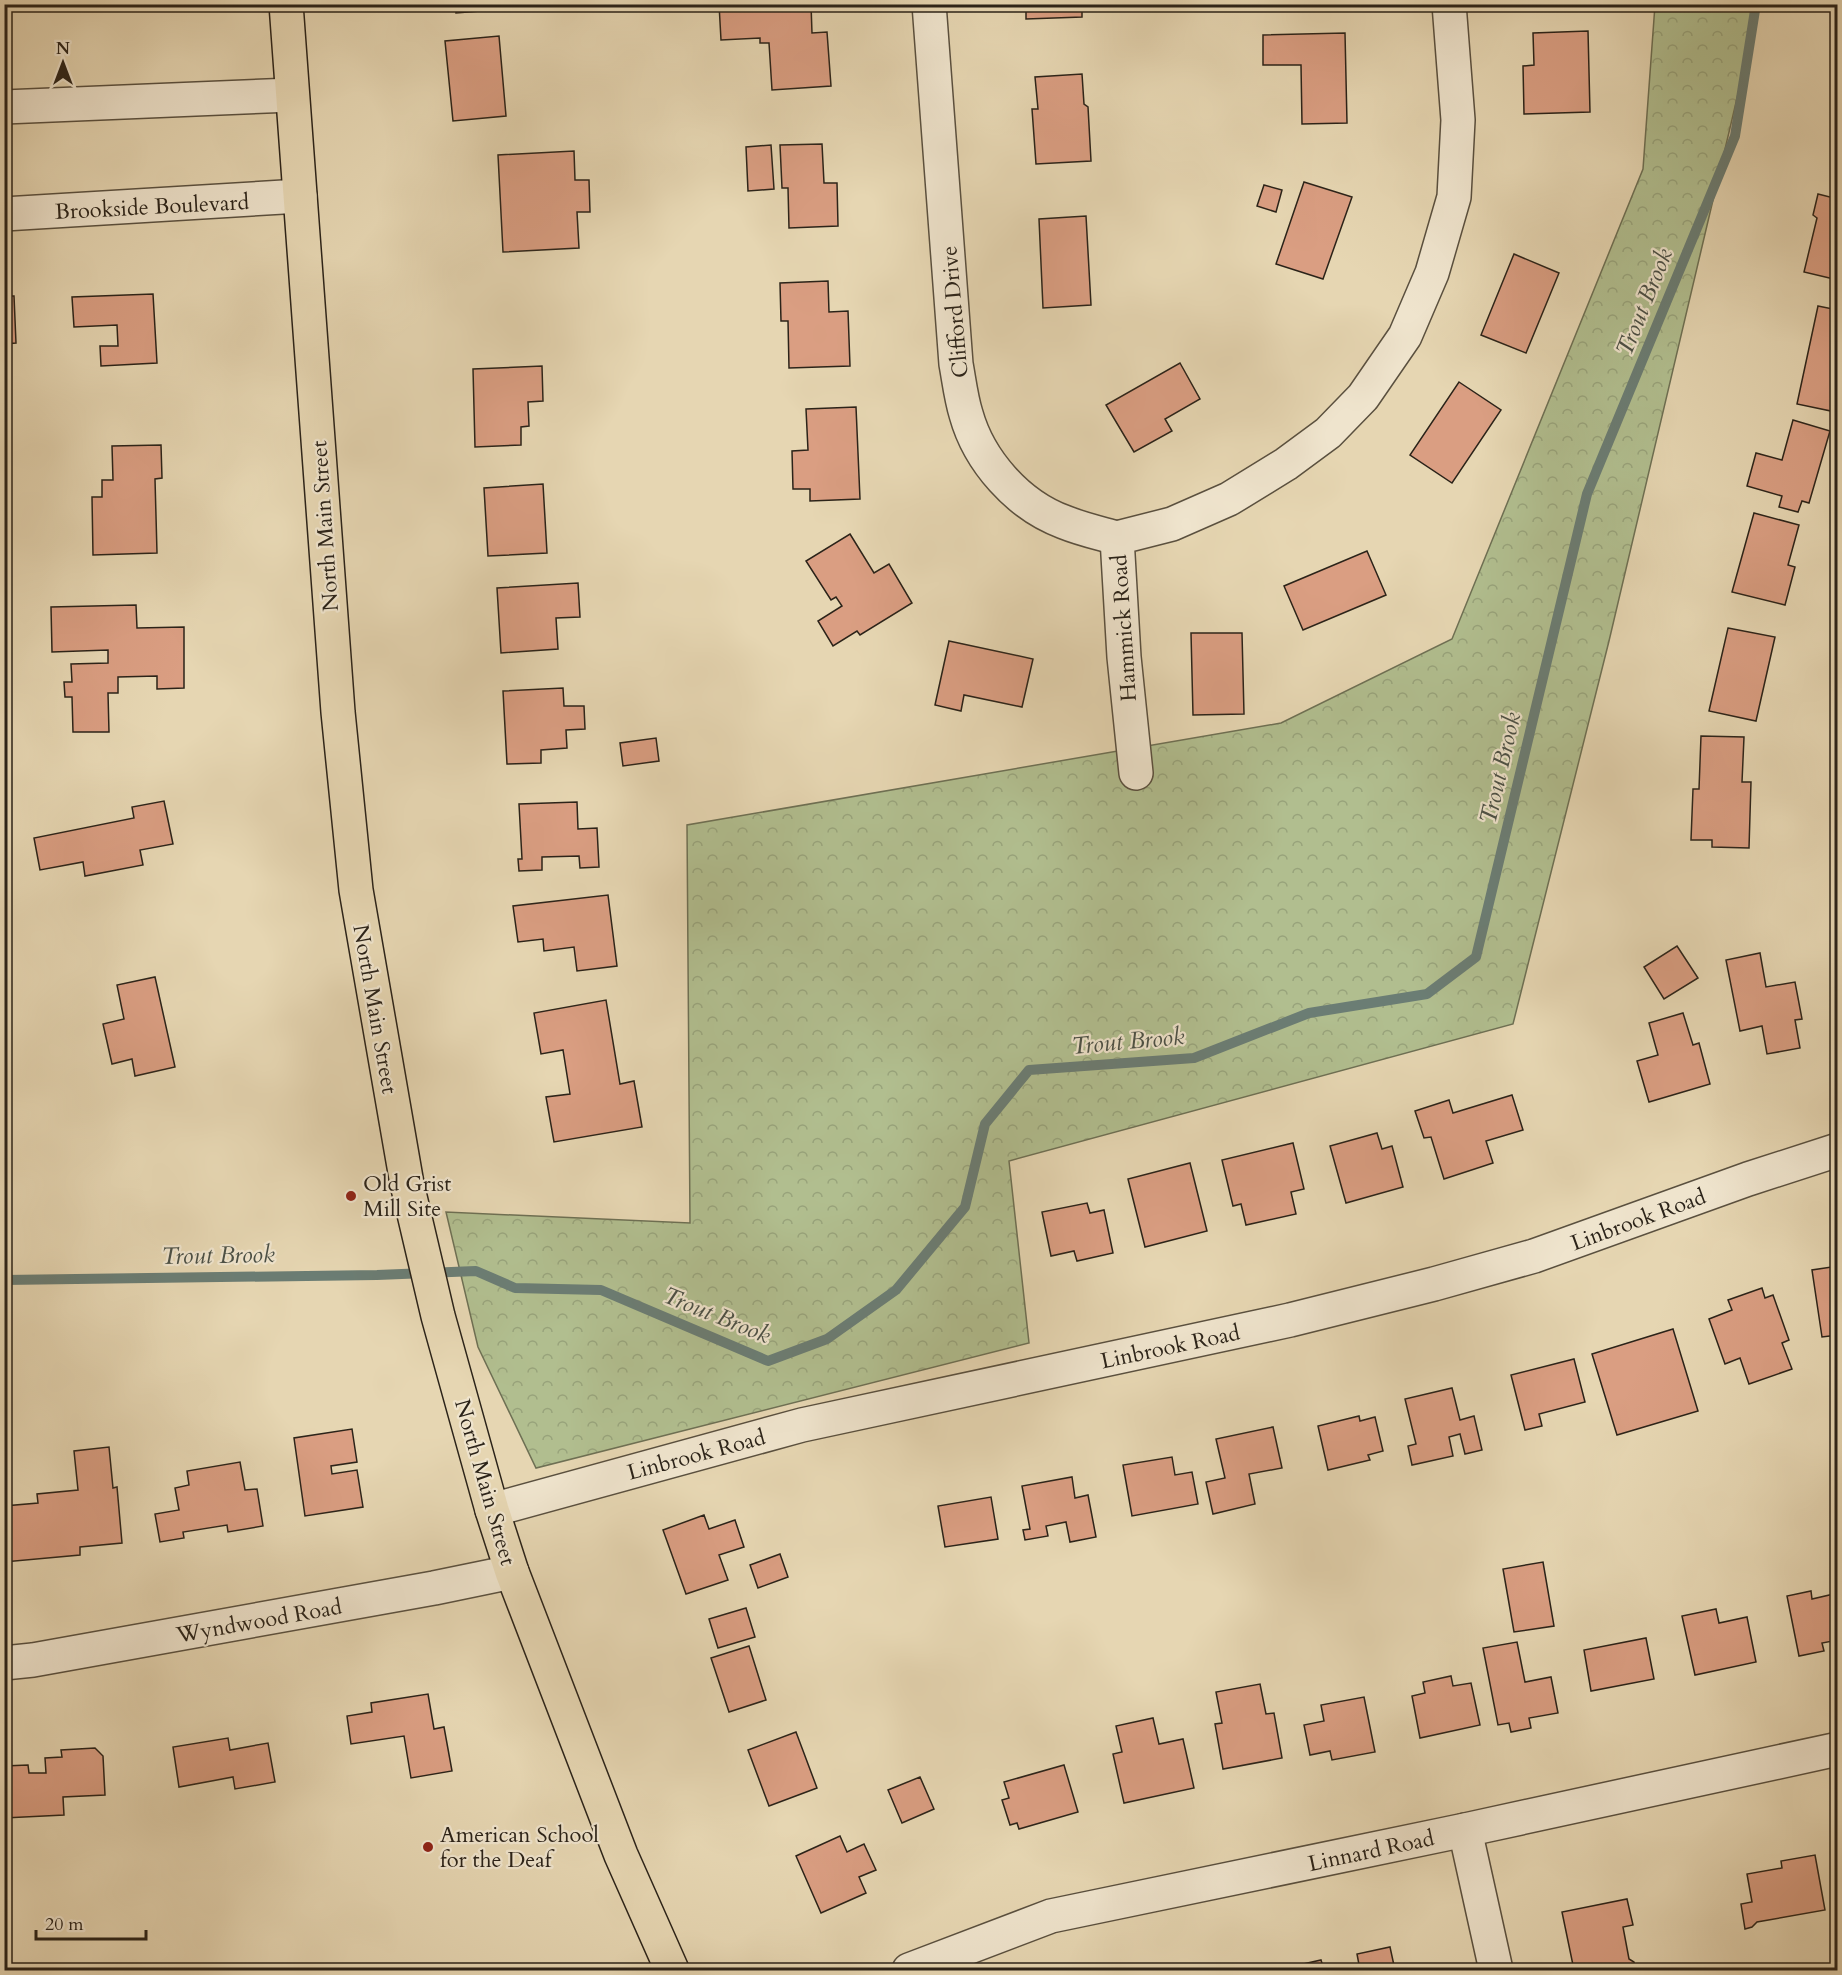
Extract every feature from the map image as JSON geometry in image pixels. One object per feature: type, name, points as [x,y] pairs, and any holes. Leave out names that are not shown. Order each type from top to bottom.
[{"type":"main road","name":"North Main Street","points":[[286,4],[338,712],[356,890],[407,1184],[438,1316],[492,1510],[512,1572],[621,1855],[672,1971]]},
{"type":"street","name":"Clifford Drive","points":[[929,4],[956,364],[966,414],[980,448],[1002,477],[1027,503],[1062,522],[1117,538]]},
{"type":"street","name":"Hammick Road","points":[[1136,774],[1124,657],[1117,538],[1172,524],[1229,499],[1286,464],[1328,432],[1363,397],[1405,336],[1432,273],[1454,197],[1458,120],[1449,4]]},
{"type":"street","points":[[4,107],[292,95]]},
{"type":"street","name":"Brookside Boulevard","points":[[4,214],[300,196]]},
{"type":"street","name":"Linbrook Road","points":[[492,1510],[802,1425],[1290,1320],[1434,1284],[1534,1256],[1748,1179],[1838,1150]]},
{"type":"street","name":"Wyndwood Road","points":[[4,1663],[33,1660],[512,1572]]},
{"type":"street","name":"Linnard Road","points":[[909,1971],[1052,1916],[1838,1749]]},
{"type":"street","points":[[1465,1830],[1496,1971]]},
{"type":"green space","points":[[1655,5],[1759,5],[1609,641],[1513,1024],[1009,1161],[1029,1343],[536,1468],[478,1347],[446,1212],[690,1223],[687,825],[1281,723],[1452,639],[1643,169]]},
{"type":"building","points":[[93,4],[136,4],[135,10],[93,9]]},
{"type":"building","points":[[456,4],[493,4],[493,10],[456,13]]},
{"type":"building","points":[[719,4],[811,4],[812,33],[827,32],[831,86],[772,90],[769,43],[760,43],[760,38],[721,40]]},
{"type":"building","points":[[1026,4],[1082,4],[1082,17],[1026,19]]},
{"type":"building","points":[[1588,31],[1590,112],[1524,114],[1523,66],[1534,65],[1533,33]]},
{"type":"building","points":[[1345,33],[1347,123],[1302,124],[1301,65],[1263,65],[1263,35]]},
{"type":"building","points":[[499,36],[506,116],[453,121],[445,41]]},
{"type":"building","points":[[1082,74],[1084,104],[1088,107],[1091,161],[1036,164],[1032,109],[1038,109],[1035,77]]},
{"type":"building","points":[[822,144],[824,183],[837,183],[838,226],[789,228],[788,188],[782,188],[780,145]]},
{"type":"building","points":[[771,145],[774,189],[748,191],[746,147]]},
{"type":"building","points":[[574,151],[575,180],[589,180],[590,212],[577,212],[579,248],[503,252],[498,155]]},
{"type":"building","points":[[1304,182],[1352,197],[1323,279],[1276,264]]},
{"type":"building","points":[[1264,185],[1282,190],[1276,212],[1257,206]]},
{"type":"building","points":[[1818,194],[1838,199],[1838,280],[1804,272],[1817,218],[1813,215]]},
{"type":"building","points":[[1086,216],[1091,305],[1043,308],[1039,219]]},
{"type":"building","points":[[1514,254],[1559,273],[1526,353],[1481,335]]},
{"type":"building","points":[[828,281],[829,312],[848,311],[850,366],[789,368],[788,321],[781,321],[780,283]]},
{"type":"building","points":[[153,294],[157,363],[101,366],[100,346],[118,346],[117,325],[74,327],[72,297]]},
{"type":"building","points":[[4,296],[14,296],[16,343],[4,344]]},
{"type":"building","points":[[1818,306],[1838,310],[1838,398],[1834,398],[1831,411],[1797,404]]},
{"type":"building","points":[[1180,363],[1200,399],[1165,419],[1172,431],[1134,452],[1106,405]]},
{"type":"building","points":[[542,366],[543,401],[528,402],[529,426],[521,427],[521,445],[475,447],[473,369]]},
{"type":"building","points":[[1459,382],[1501,410],[1452,483],[1410,455]]},
{"type":"building","points":[[856,407],[860,499],[810,501],[810,489],[793,489],[792,451],[808,450],[806,409]]},
{"type":"building","points":[[1793,420],[1830,431],[1809,503],[1802,501],[1798,512],[1779,507],[1782,496],[1747,486],[1756,453],[1782,460]]},
{"type":"building","points":[[161,445],[162,478],[155,479],[157,553],[93,555],[92,497],[102,497],[102,480],[113,480],[112,446]]},
{"type":"building","points":[[543,484],[547,553],[488,556],[484,488]]},
{"type":"building","points":[[1754,513],[1799,525],[1788,565],[1795,567],[1785,605],[1732,592]]},
{"type":"building","points":[[850,534],[874,573],[889,564],[912,603],[860,635],[857,631],[833,646],[818,621],[842,606],[836,597],[831,600],[806,561]]},
{"type":"building","points":[[1367,551],[1386,595],[1303,630],[1284,586]]},
{"type":"building","points":[[578,583],[580,617],[556,618],[558,649],[501,653],[497,588]]},
{"type":"building","points":[[136,605],[137,628],[184,627],[184,688],[157,689],[157,676],[118,677],[118,693],[108,693],[109,732],[73,732],[72,697],[65,697],[64,682],[72,682],[71,664],[108,663],[108,650],[52,652],[51,607]]},
{"type":"building","points":[[1728,628],[1775,637],[1756,721],[1709,711]]},
{"type":"building","points":[[1191,633],[1242,633],[1244,714],[1193,715]]},
{"type":"building","points":[[949,641],[1033,659],[1022,707],[964,695],[961,711],[935,705]]},
{"type":"building","points":[[563,688],[564,706],[584,706],[585,729],[566,730],[567,748],[541,750],[541,763],[507,764],[503,691]]},
{"type":"building","points":[[1701,736],[1744,737],[1742,782],[1751,782],[1749,848],[1712,847],[1712,840],[1691,840],[1693,789],[1699,789]]},
{"type":"building","points":[[656,738],[659,761],[623,766],[620,743]]},
{"type":"building","points":[[164,801],[173,844],[140,850],[143,865],[85,876],[83,862],[40,870],[34,838],[134,818],[132,807]]},
{"type":"building","points":[[577,802],[578,829],[597,828],[599,867],[580,868],[579,856],[542,857],[542,870],[519,871],[518,859],[522,859],[519,804]]},
{"type":"building","points":[[608,895],[617,966],[577,971],[574,947],[544,951],[543,939],[518,942],[513,906]]},
{"type":"building","points":[[1677,946],[1698,978],[1664,999],[1644,967]]},
{"type":"building","points":[[1760,953],[1766,987],[1795,982],[1802,1019],[1795,1020],[1800,1048],[1767,1054],[1762,1026],[1740,1031],[1726,960]]},
{"type":"building","points":[[155,977],[175,1067],[135,1076],[132,1059],[112,1064],[103,1024],[124,1019],[117,985]]},
{"type":"building","points":[[606,1000],[620,1084],[634,1081],[642,1127],[554,1142],[546,1097],[570,1094],[563,1050],[541,1054],[534,1013]]},
{"type":"building","points":[[1683,1013],[1693,1045],[1699,1043],[1710,1084],[1649,1102],[1637,1061],[1658,1055],[1649,1023]]},
{"type":"building","points":[[1512,1095],[1523,1130],[1486,1141],[1493,1163],[1444,1179],[1431,1137],[1424,1138],[1415,1111],[1449,1100],[1453,1113]]},
{"type":"building","points":[[1377,1133],[1382,1149],[1392,1146],[1403,1187],[1346,1203],[1330,1146]]},
{"type":"building","points":[[1293,1143],[1304,1189],[1291,1192],[1296,1214],[1246,1225],[1241,1204],[1233,1206],[1222,1160]]},
{"type":"building","points":[[1190,1163],[1207,1231],[1145,1247],[1128,1179]]},
{"type":"building","points":[[1087,1203],[1090,1213],[1104,1210],[1113,1253],[1077,1261],[1074,1251],[1051,1256],[1042,1212]]},
{"type":"building","points":[[1838,1266],[1838,1335],[1822,1337],[1812,1270]]},
{"type":"building","points":[[1762,1288],[1765,1298],[1773,1295],[1789,1340],[1782,1343],[1792,1369],[1749,1384],[1740,1358],[1725,1364],[1709,1319],[1732,1310],[1728,1300]]},
{"type":"building","points":[[1673,1329],[1698,1411],[1617,1435],[1592,1354]]},
{"type":"building","points":[[1574,1359],[1585,1402],[1539,1414],[1542,1426],[1525,1430],[1511,1375]]},
{"type":"building","points":[[1452,1388],[1460,1420],[1474,1416],[1482,1450],[1465,1454],[1460,1434],[1449,1437],[1453,1456],[1412,1465],[1408,1446],[1416,1444],[1405,1399]]},
{"type":"building","points":[[1359,1416],[1360,1421],[1375,1417],[1383,1451],[1368,1455],[1370,1460],[1328,1470],[1318,1426]]},
{"type":"building","points":[[1273,1427],[1282,1468],[1249,1474],[1255,1504],[1213,1514],[1206,1482],[1225,1478],[1216,1439]]},
{"type":"building","points":[[352,1429],[357,1462],[331,1466],[332,1474],[357,1470],[363,1507],[305,1516],[294,1438]]},
{"type":"building","points":[[109,1447],[113,1488],[117,1487],[122,1543],[80,1547],[80,1555],[4,1562],[4,1506],[38,1503],[37,1494],[78,1490],[74,1451]]},
{"type":"building","points":[[1172,1457],[1175,1475],[1192,1472],[1198,1504],[1132,1516],[1123,1465]]},
{"type":"building","points":[[240,1462],[245,1490],[257,1489],[263,1526],[228,1532],[227,1525],[183,1532],[184,1538],[160,1542],[155,1514],[179,1510],[175,1488],[189,1485],[187,1471]]},
{"type":"building","points":[[1072,1477],[1075,1498],[1088,1495],[1096,1537],[1070,1542],[1066,1522],[1046,1526],[1048,1536],[1025,1540],[1023,1530],[1030,1529],[1022,1486]]},
{"type":"building","points":[[991,1497],[998,1539],[945,1547],[938,1506]]},
{"type":"building","points":[[704,1515],[709,1529],[735,1520],[744,1547],[719,1555],[728,1580],[686,1594],[663,1530]]},
{"type":"building","points":[[780,1554],[788,1577],[758,1588],[750,1565]]},
{"type":"building","points":[[1543,1562],[1554,1626],[1514,1632],[1503,1569]]},
{"type":"building","points":[[1811,1591],[1812,1599],[1838,1593],[1838,1640],[1822,1643],[1824,1651],[1799,1656],[1787,1596]]},
{"type":"building","points":[[746,1608],[755,1637],[718,1648],[709,1619]]},
{"type":"building","points":[[1716,1609],[1719,1623],[1747,1617],[1756,1662],[1695,1675],[1682,1616]]},
{"type":"building","points":[[1646,1638],[1654,1679],[1591,1691],[1584,1650]]},
{"type":"building","points":[[1517,1642],[1525,1682],[1551,1677],[1558,1713],[1529,1718],[1531,1728],[1511,1732],[1509,1723],[1498,1725],[1483,1648]]},
{"type":"building","points":[[749,1646],[766,1700],[729,1712],[711,1658]]},
{"type":"building","points":[[1451,1676],[1453,1686],[1471,1683],[1480,1725],[1420,1738],[1412,1696],[1425,1693],[1423,1682]]},
{"type":"building","points":[[1260,1684],[1266,1714],[1274,1713],[1282,1758],[1223,1769],[1215,1724],[1222,1723],[1216,1692]]},
{"type":"building","points":[[428,1694],[434,1729],[444,1727],[452,1771],[411,1778],[404,1736],[351,1744],[347,1716],[372,1712],[371,1703]]},
{"type":"building","points":[[1364,1697],[1375,1752],[1332,1760],[1330,1751],[1310,1755],[1304,1725],[1324,1721],[1321,1705]]},
{"type":"building","points":[[1153,1718],[1159,1744],[1183,1739],[1194,1788],[1124,1803],[1113,1754],[1122,1752],[1116,1726]]},
{"type":"building","points":[[796,1732],[817,1788],[769,1806],[748,1750]]},
{"type":"building","points":[[228,1738],[230,1750],[268,1743],[275,1782],[235,1789],[233,1777],[179,1787],[173,1747]]},
{"type":"building","points":[[95,1748],[103,1756],[105,1795],[63,1797],[64,1815],[4,1818],[4,1766],[28,1765],[29,1773],[46,1773],[45,1758],[62,1757],[61,1750]]},
{"type":"building","points":[[1064,1765],[1078,1812],[1019,1829],[1017,1823],[1010,1825],[1002,1800],[1009,1798],[1004,1782]]},
{"type":"building","points":[[920,1777],[934,1809],[902,1823],[888,1790]]},
{"type":"building","points":[[840,1836],[847,1852],[864,1844],[876,1870],[859,1877],[866,1893],[821,1913],[796,1856]]},
{"type":"building","points":[[1815,1855],[1825,1910],[1757,1922],[1745,1929],[1741,1904],[1752,1902],[1747,1874],[1782,1868],[1781,1861]]},
{"type":"building","points":[[1627,1899],[1633,1925],[1623,1927],[1629,1959],[1634,1962],[1636,1970],[1599,1970],[1599,1968],[1574,1970],[1562,1912]]},
{"type":"building","points":[[1390,1947],[1395,1970],[1360,1970],[1357,1954]]},
{"type":"building","points":[[1321,1960],[1324,1970],[1277,1970]]},
{"type":"waterway","name":"Trout Brook","points":[[4,1280],[377,1275],[476,1271],[515,1288],[601,1290],[768,1361],[827,1339],[896,1290],[965,1207],[985,1124],[1029,1070],[1194,1058],[1309,1013],[1427,994],[1476,957],[1587,494],[1735,136],[1756,4]]},
{"type":"place","name":"Old Grist Mill Site","points":[[351,1196]]},
{"type":"place","name":"American School for the Deaf","points":[[428,1847]]}]
